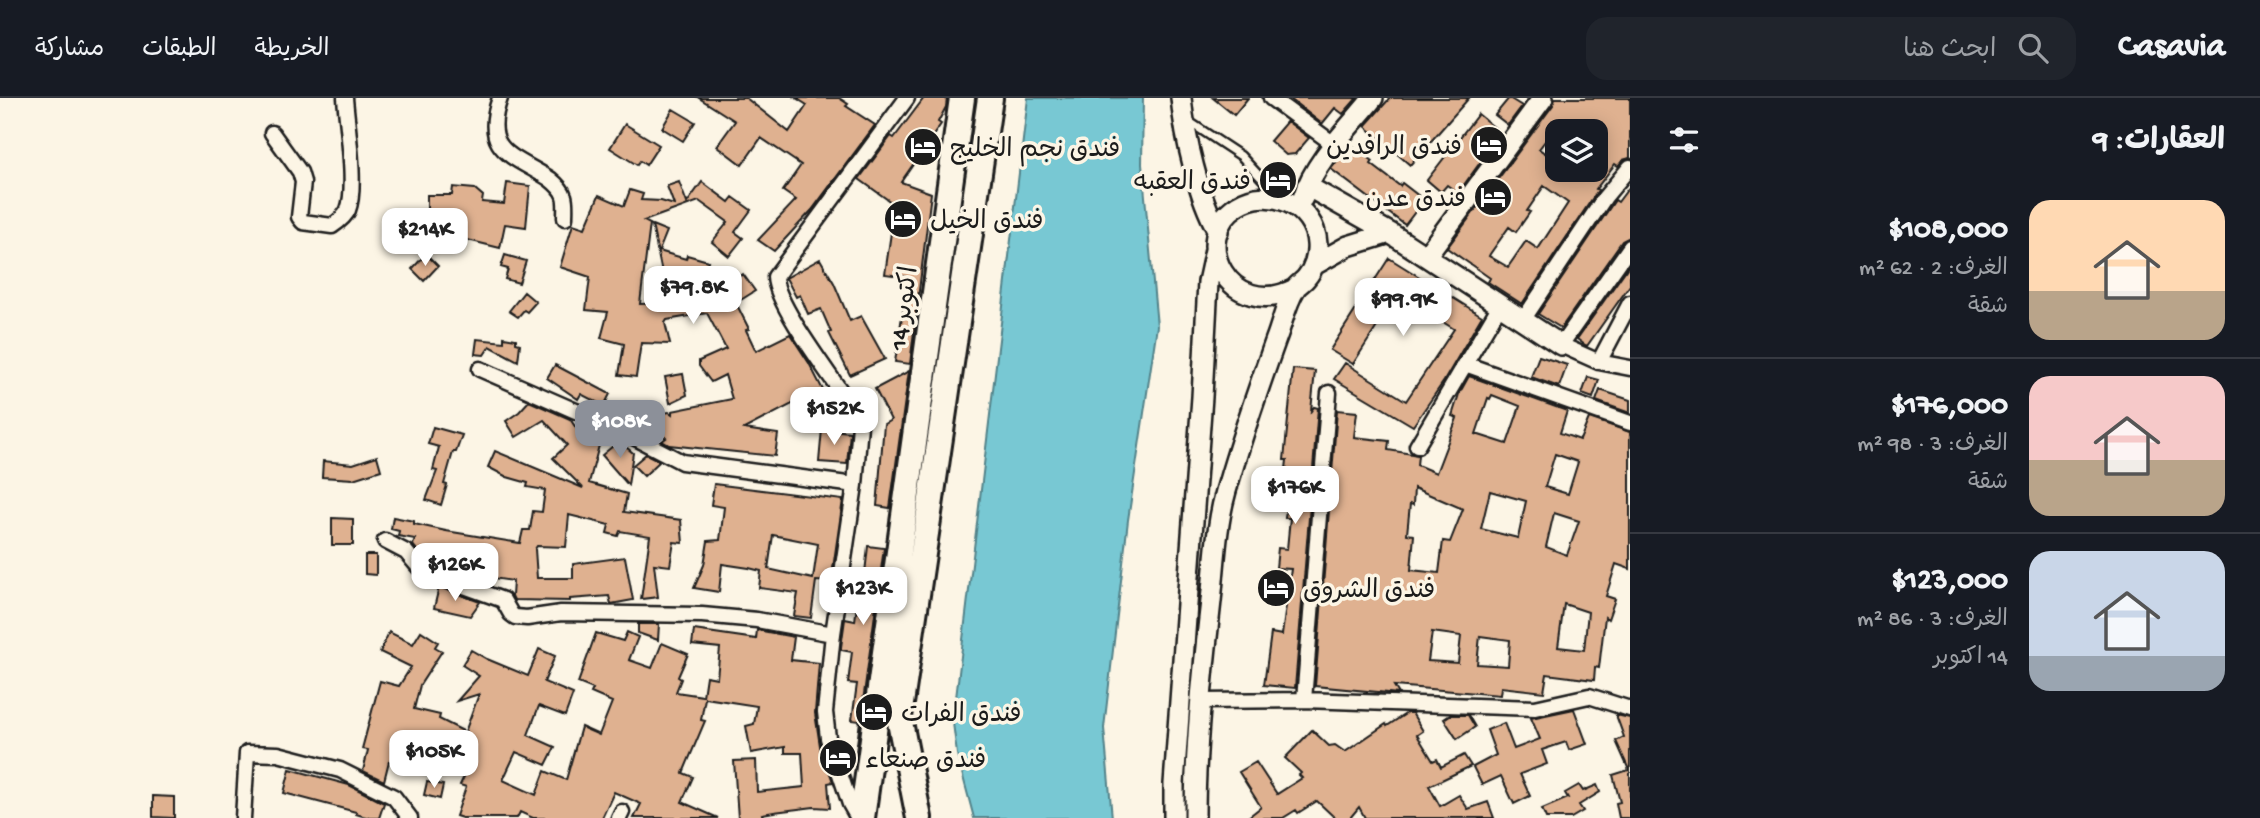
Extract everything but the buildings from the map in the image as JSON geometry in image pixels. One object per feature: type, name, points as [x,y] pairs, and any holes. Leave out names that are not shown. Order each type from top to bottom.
[{"type":"highway","name":"14 اكتوبر","points":[[860,818],[961,98]]},
{"type":"highway","points":[[919,818],[899,717],[990,98]]},
{"type":"main road","points":[[1299,209],[1307,186],[1335,145],[1373,98]]},
{"type":"main road","points":[[1426,256],[1543,98]]},
{"type":"main road","points":[[1174,818],[1174,784],[1206,309],[1216,240],[1225,217],[1242,202],[1265,196],[1280,198],[1299,209],[1310,221],[1317,242],[1314,265],[1306,278],[1295,289],[1283,295],[1269,298],[1243,292],[1223,274],[1216,240],[1206,211],[1182,108]]},
{"type":"main road","points":[[1307,186],[1390,233],[1561,345]]},
{"type":"main road","points":[[1314,265],[1348,246],[1390,233]]},
{"type":"main road","points":[[1195,818],[1200,701],[1225,494],[1264,372],[1295,289]]},
{"type":"street","points":[[272,133],[300,172],[303,182],[299,217],[303,222],[332,226],[343,218],[349,207],[351,169],[345,98]]},
{"type":"street","points":[[500,98],[494,127],[497,144],[505,152],[554,182],[564,193],[565,218]]},
{"type":"street","points":[[860,818],[850,804],[828,738],[825,712],[833,634],[855,485],[860,425],[858,417],[787,310],[775,287],[775,277],[907,98]]},
{"type":"street","points":[[1271,98],[1335,145]]},
{"type":"street","points":[[1524,320],[1605,197],[1630,167]]},
{"type":"street","points":[[1630,247],[1561,345],[1599,362],[1630,368]]},
{"type":"street","points":[[1599,362],[1630,303]]},
{"type":"street","points":[[1417,446],[1500,305]]},
{"type":"street","points":[[1465,365],[1630,423]]},
{"type":"street","points":[[480,369],[626,433],[682,462],[855,485]]},
{"type":"street","points":[[1304,700],[1329,393]]},
{"type":"street","points":[[384,541],[406,552],[422,572],[503,600],[515,617],[561,613],[702,615],[757,620],[833,634]]},
{"type":"street","points":[[1200,701],[1304,700],[1535,708],[1589,696],[1630,709]]},
{"type":"street","points":[[243,818],[247,753],[278,754],[340,770],[394,797],[410,818]]},
{"type":"lane","points":[[1182,108],[1241,156],[1280,198]]},
{"type":"water","points":[[1028,98],[1143,98],[1142,164],[1157,326],[1128,520],[1104,728],[1112,818],[974,818],[957,754],[953,723]]},
{"type":"place","name":"فندق الرافدين","points":[[1489,145]]},
{"type":"place","name":"فندق نجم الخليج","points":[[923,147]]},
{"type":"place","name":"فندق العقبه","points":[[1278,180]]},
{"type":"place","name":"فندق عدن","points":[[1493,197]]},
{"type":"place","name":"فندق الخيل","points":[[903,219]]},
{"type":"place","name":"فندق الشروق","points":[[1276,588]]},
{"type":"place","name":"فندق الفرات","points":[[874,712]]},
{"type":"place","name":"فندق صنعاء","points":[[838,758]]}]
